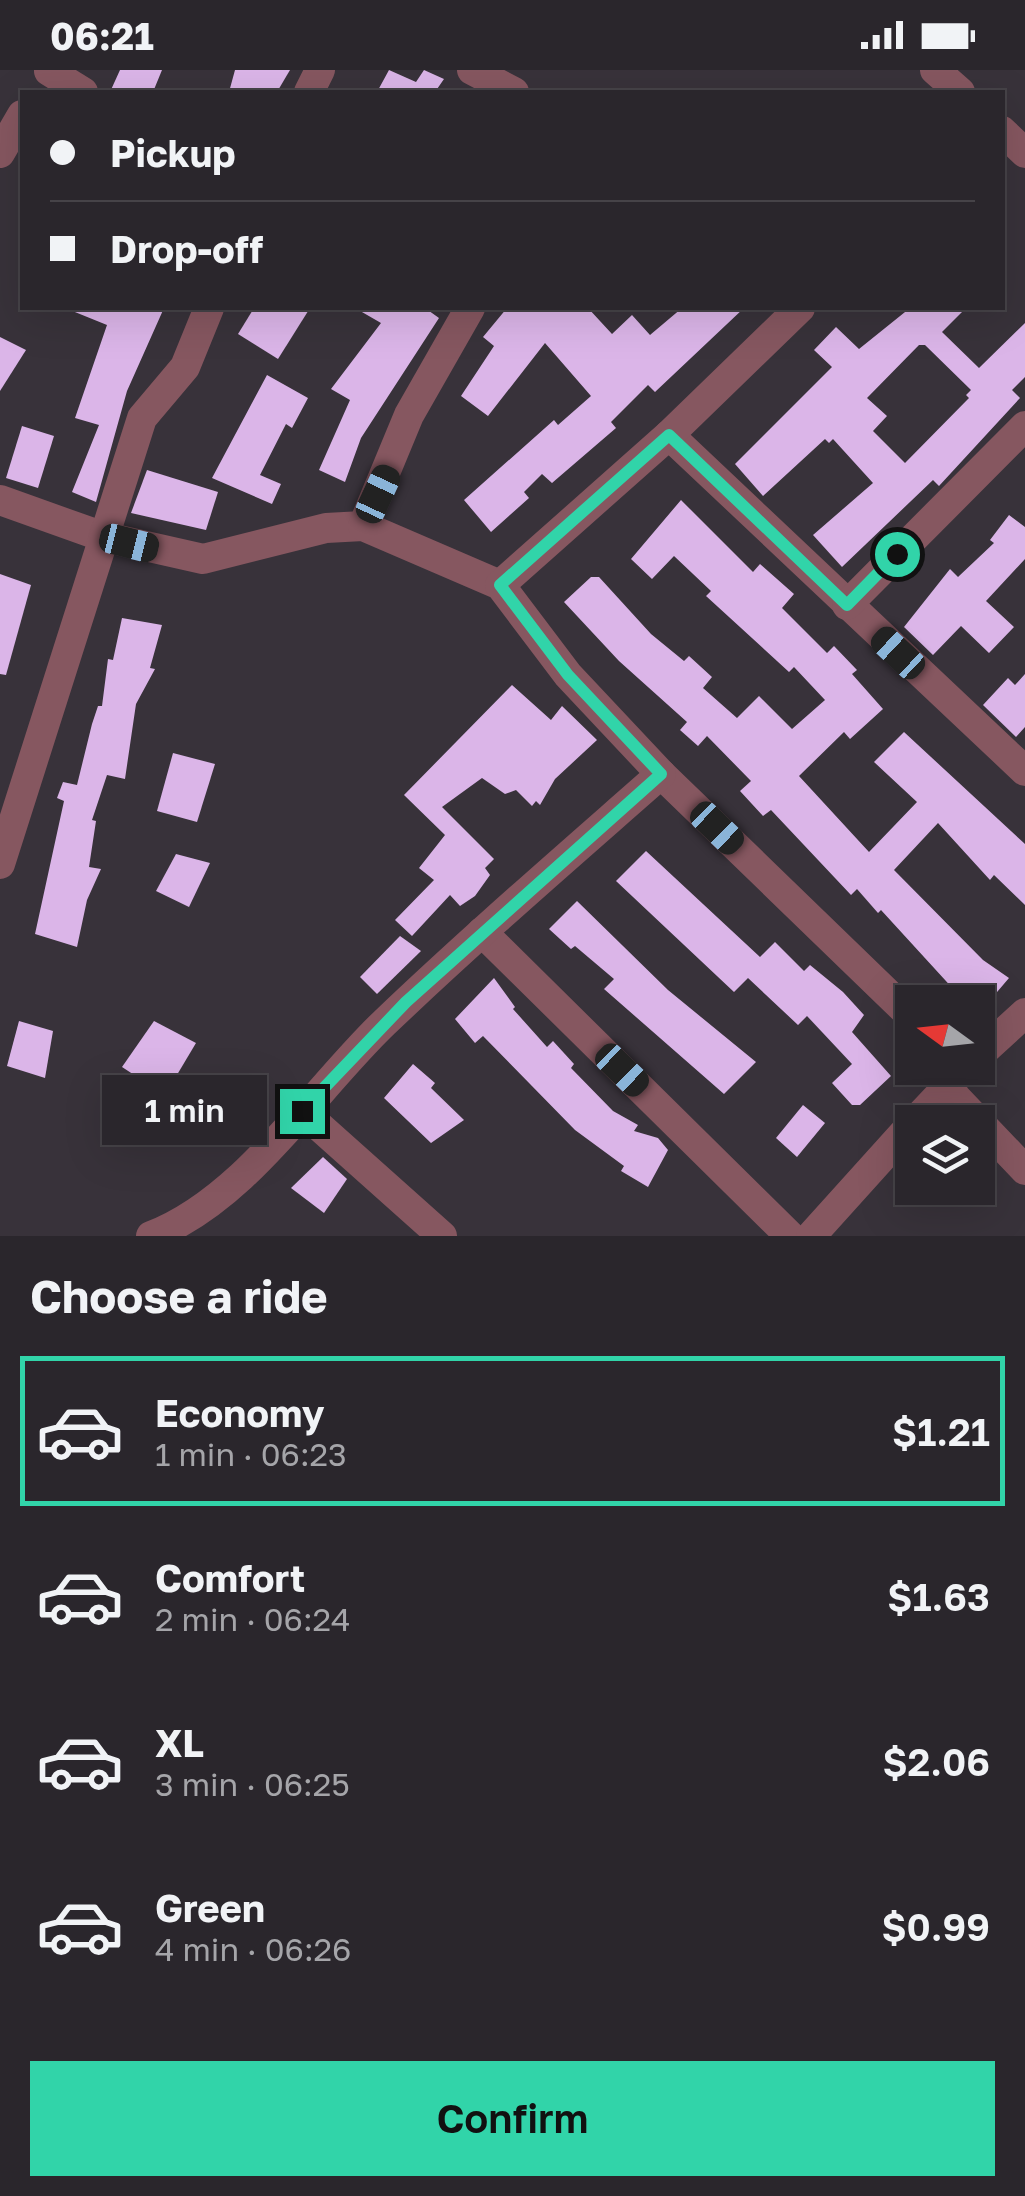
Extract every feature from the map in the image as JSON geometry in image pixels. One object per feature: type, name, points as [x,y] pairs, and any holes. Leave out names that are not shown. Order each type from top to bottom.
[{"type":"street","points":[[49,70],[80,90]]},
{"type":"street","points":[[472,70],[510,90]]},
{"type":"street","points":[[935,70],[958,90]]},
{"type":"street","points":[[0,153],[20,119]]},
{"type":"street","points":[[1005,135],[1025,153]]},
{"type":"street","points":[[0,864],[101,536],[142,418],[185,368],[209,310]]},
{"type":"street","points":[[363,526],[409,414],[469,310]]},
{"type":"street","points":[[500,585],[669,435],[796,310]]},
{"type":"street","points":[[847,605],[1025,426]]},
{"type":"street","points":[[669,435],[1025,771]]},
{"type":"street","points":[[0,500],[101,536],[203,559],[326,528],[363,526],[500,585],[568,675],[661,774],[895,1001]]},
{"type":"street","points":[[152,1236],[214,1201],[381,1026],[661,774]]},
{"type":"street","points":[[482,932],[790,1236]]},
{"type":"street","points":[[995,1040],[1025,1013]]},
{"type":"street","points":[[930,1105],[949,1085]]},
{"type":"street","points":[[968,1085],[1025,1170]]},
{"type":"street","points":[[302,1111],[442,1236]]},
{"type":"street","points":[[811,1236],[895,1143]]},
{"type":"building","points":[[120,70],[162,70],[154,90],[111,90]]},
{"type":"building","points":[[235,70],[290,70],[278,90],[230,90]]},
{"type":"building","points":[[389,70],[416,82],[424,70],[444,79],[436,90],[378,90]]},
{"type":"building","points":[[70,310],[163,310],[127,391],[96,502],[72,492],[99,425],[75,418],[107,325]]},
{"type":"building","points":[[253,310],[309,310],[278,359],[238,334]]},
{"type":"building","points":[[358,310],[428,310],[439,318],[361,438],[345,482],[319,470],[350,400],[331,389],[381,323]]},
{"type":"building","points":[[505,310],[590,310],[612,334],[632,315],[650,335],[680,310],[742,310],[655,392],[648,385],[611,422],[616,428],[552,483],[542,474],[524,492],[529,498],[491,532],[464,500],[554,420],[558,425],[591,396],[545,343],[488,416],[461,396],[494,346],[483,337]]},
{"type":"building","points":[[908,310],[964,310],[942,332],[979,368],[1025,323],[1025,377],[1012,390],[1020,398],[939,486],[933,480],[842,567],[813,535],[873,483],[833,439],[829,443],[825,439],[763,496],[735,464],[832,367],[814,350],[836,327],[859,349]],"holes":[[[919,345],[925,345],[971,390],[966,395],[969,398],[905,463],[873,431],[887,416],[867,398]]]},
{"type":"building","points":[[0,337],[26,350],[0,391]]},
{"type":"building","points":[[267,375],[308,398],[292,428],[286,424],[260,475],[281,484],[272,504],[212,478]]},
{"type":"building","points":[[22,426],[54,436],[38,488],[6,478]]},
{"type":"building","points":[[147,470],[218,492],[206,530],[131,513]]},
{"type":"building","points":[[681,500],[753,572],[760,564],[794,594],[782,608],[827,653],[834,646],[857,670],[852,674],[883,709],[850,739],[844,732],[799,776],[869,852],[917,802],[874,762],[904,732],[1025,844],[1025,905],[994,875],[990,880],[938,823],[894,870],[983,960],[1009,978],[995,994],[995,985],[950,985],[881,910],[878,913],[857,889],[851,895],[771,810],[763,816],[740,791],[751,781],[707,736],[698,746],[680,730],[687,722],[619,661],[564,602],[591,577],[599,577],[651,634],[684,661],[689,656],[712,677],[703,688],[737,718],[759,696],[792,729],[825,700],[794,667],[789,672],[706,596],[711,591],[674,556],[652,579],[631,559]]},
{"type":"building","points":[[1009,515],[1025,527],[1025,559],[986,601],[1014,627],[989,653],[961,626],[933,655],[904,627],[950,569],[958,577],[994,543],[990,540]]},
{"type":"building","points":[[0,574],[31,585],[6,675],[0,674]]},
{"type":"building","points":[[122,618],[162,625],[150,668],[155,669],[136,704],[125,779],[107,775],[92,820],[96,821],[89,867],[101,869],[87,900],[77,947],[35,934],[64,801],[57,798],[63,782],[77,785],[92,724],[98,706],[102,706],[108,659],[113,660]]},
{"type":"building","points":[[1025,674],[1025,727],[1016,737],[983,705],[1008,678],[1015,685]]},
{"type":"building","points":[[512,685],[551,720],[562,706],[597,740],[555,779],[540,805],[536,801],[532,806],[516,790],[505,794],[482,778],[442,807],[494,859],[485,868],[490,875],[475,896],[460,906],[450,895],[412,936],[395,920],[434,880],[419,868],[445,835],[404,795]]},
{"type":"building","points":[[173,753],[215,764],[197,822],[157,811]]},
{"type":"building","points":[[646,851],[760,957],[775,942],[804,971],[810,965],[843,992],[864,1015],[852,1032],[891,1076],[860,1105],[852,1105],[832,1083],[852,1064],[807,1016],[798,1025],[748,978],[734,992],[616,881]]},
{"type":"building","points":[[176,854],[210,863],[189,907],[156,891]]},
{"type":"building","points":[[577,901],[668,990],[756,1062],[724,1094],[604,989],[614,979],[549,929]]},
{"type":"building","points":[[400,936],[421,951],[377,994],[360,977]]},
{"type":"building","points":[[494,978],[513,1009],[547,1047],[553,1041],[574,1064],[571,1068],[613,1111],[638,1125],[634,1131],[658,1138],[668,1150],[648,1187],[621,1171],[624,1166],[575,1130],[483,1036],[475,1043],[455,1019]]},
{"type":"building","points":[[19,1021],[53,1031],[45,1078],[7,1066]]},
{"type":"building","points":[[154,1021],[196,1043],[165,1095],[122,1067]]},
{"type":"building","points":[[413,1064],[435,1083],[431,1088],[464,1120],[431,1143],[384,1098]]},
{"type":"building","points":[[803,1105],[825,1123],[797,1157],[776,1138]]},
{"type":"building","points":[[323,1157],[347,1179],[324,1213],[291,1188]]},
{"type":"route","points":[[302,1111],[406,1002],[661,774],[568,675],[500,585],[669,435],[847,605],[897,554]]}]
